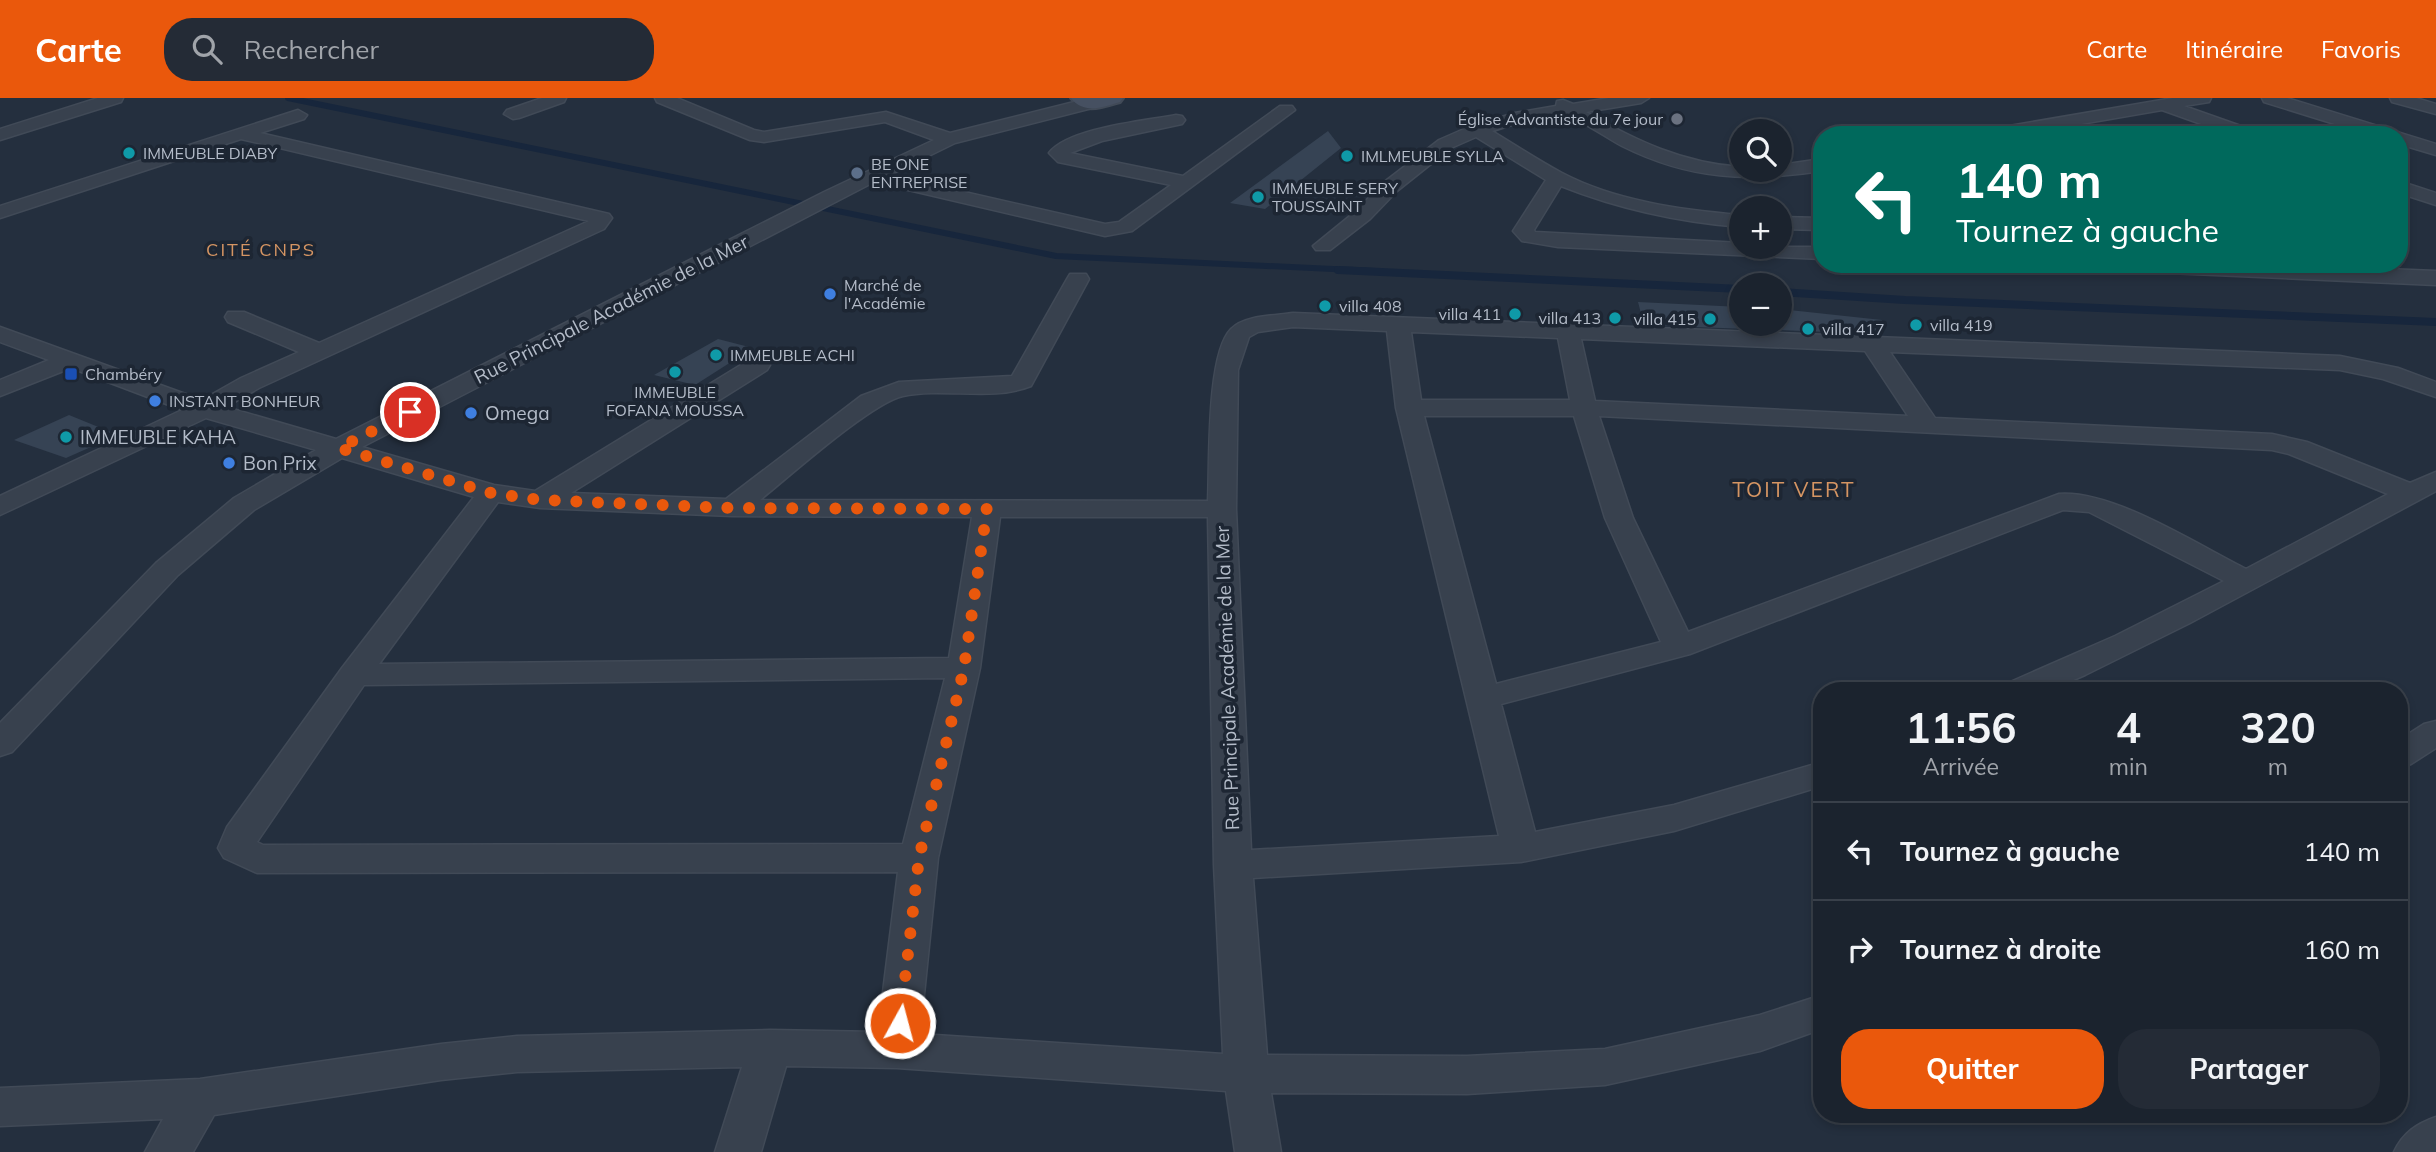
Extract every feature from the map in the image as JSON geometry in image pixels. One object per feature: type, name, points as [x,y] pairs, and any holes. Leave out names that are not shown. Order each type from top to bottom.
[{"type":"street","points":[[0,135],[115,98]]},
{"type":"street","points":[[513,114],[558,98]]},
{"type":"street","points":[[663,98],[750,135],[764,137],[886,117],[949,139]]},
{"type":"street","points":[[1085,100],[1113,98]]},
{"type":"street","points":[[1551,98],[1664,160],[1690,168],[1728,174],[1766,174],[1813,166]]},
{"type":"street","points":[[1323,246],[1363,215],[1390,187],[1445,144],[1477,130],[1521,117],[1641,98]]},
{"type":"street","points":[[2039,126],[2203,98]]},
{"type":"street","points":[[2270,98],[2360,126]]},
{"type":"street","points":[[2398,98],[2436,109]]},
{"type":"street","name":"Rue Principale Académie de la Mer","points":[[339,448],[831,196],[949,139],[1085,100]]},
{"type":"street","points":[[2163,105],[2223,126]]},
{"type":"street","points":[[871,176],[1105,230],[1125,227],[1286,110]]},
{"type":"street","points":[[0,212],[298,115]]},
{"type":"street","points":[[1176,120],[1087,139],[1058,153],[1064,158],[1186,182]]},
{"type":"street","points":[[1477,130],[1557,178],[1632,205],[1673,214],[1729,220]]},
{"type":"street","points":[[0,507],[204,409],[250,383],[597,225],[602,218],[240,134]]},
{"type":"street","points":[[2408,141],[2436,150]]},
{"type":"street","points":[[1557,178],[1523,231],[1529,237],[1558,241],[1813,253]]},
{"type":"street","points":[[2408,190],[2436,199]]},
{"type":"street","points":[[1792,223],[1813,224]]},
{"type":"street","points":[[2317,273],[2436,278]]},
{"type":"street","points":[[732,508],[870,401],[883,394],[899,389],[1012,385],[1022,381],[1078,279]]},
{"type":"street","points":[[236,317],[321,352]]},
{"type":"street","points":[[1222,509],[1226,370],[1239,334],[1251,326],[1293,320],[2340,363],[2389,373],[2436,390]]},
{"type":"street","points":[[1398,325],[1409,408],[1521,848]]},
{"type":"street","points":[[1568,332],[1584,408],[1619,519],[1679,647]]},
{"type":"street","points":[[0,334],[204,409],[339,448]]},
{"type":"street","points":[[1873,344],[1926,424]]},
{"type":"street","points":[[0,389],[71,360]]},
{"type":"street","points":[[540,500],[758,365]]},
{"type":"street","points":[[1409,408],[1584,408],[2272,442],[2424,486]]},
{"type":"street","points":[[0,744],[167,569],[244,504],[339,448]]},
{"type":"street","name":"Rue Principale Académie de la Mer","points":[[339,448],[491,493],[540,500],[732,508],[1222,509],[1233,864],[1246,1074],[1258,1152]]},
{"type":"street","points":[[2042,682],[2246,581],[2424,486]]},
{"type":"street","points":[[491,493],[354,675],[240,836],[237,848],[257,859],[919,858]]},
{"type":"street","points":[[1482,698],[1679,647],[2059,502],[2076,501],[2096,505],[2246,581]]},
{"type":"street","points":[[897,1050],[919,858],[964,668],[987,509]]},
{"type":"street","points":[[354,675],[964,668]]},
{"type":"street","points":[[2408,750],[2436,732]]},
{"type":"street","points":[[1233,864],[1521,848],[1674,818],[1813,777]]},
{"type":"street","points":[[0,1107],[200,1098],[517,1054],[770,1048],[897,1050],[1246,1074],[1466,1075],[1605,1067],[1760,1033],[1813,1016]]},
{"type":"street","points":[[738,1152],[770,1048]]},
{"type":"street","points":[[168,1152],[200,1098]]},
{"type":"street","points":[[2417,1152],[2436,1137]]},
{"type":"building","points":[[1328,131],[1341,148],[1265,209],[1230,203]]},
{"type":"building","points":[[1638,302],[1729,306],[1729,328],[1644,325]]},
{"type":"building","points":[[1792,310],[1882,320],[1880,334],[1792,331]]},
{"type":"building","points":[[718,339],[753,348],[695,385],[654,375]]},
{"type":"building","name":"IMMEUBLE KAHA","points":[[69,415],[118,435],[66,458],[14,440]]},
{"type":"waterway","points":[[288,98],[1056,256],[1375,271]]},
{"type":"waterway","points":[[1338,270],[1729,288]]},
{"type":"waterway","points":[[1792,293],[1905,300],[2436,322]]},
{"type":"place","name":"Église Advantiste du 7e jour","points":[[1677,119]]},
{"type":"place","name":"IMMEUBLE DIABY","points":[[129,153]]},
{"type":"place","name":"IMLMEUBLE SYLLA","points":[[1347,156]]},
{"type":"place","name":"BE ONE ENTREPRISE","points":[[857,173]]},
{"type":"place","name":"IMMEUBLE SERY TOUSSAINT","points":[[1258,197]]},
{"type":"place","name":"Marché de l'Académie","points":[[830,294]]},
{"type":"place","name":"villa 408","points":[[1325,306]]},
{"type":"place","name":"villa 411","points":[[1515,314]]},
{"type":"place","name":"villa 413","points":[[1615,318]]},
{"type":"place","name":"villa 415","points":[[1710,319]]},
{"type":"place","name":"villa 419","points":[[1916,325]]},
{"type":"place","name":"villa 417","points":[[1808,329]]},
{"type":"place","name":"IMMEUBLE ACHI","points":[[716,355]]},
{"type":"place","name":"IMMEUBLE FOFANA MOUSSA","points":[[675,372]]},
{"type":"place","name":"Chambéry","points":[[71,374]]},
{"type":"place","name":"INSTANT BONHEUR","points":[[155,401]]},
{"type":"place","name":"Omega","points":[[471,413]]},
{"type":"place","name":"IMMEUBLE KAHA","points":[[66,437]]},
{"type":"place","name":"Bon Prix","points":[[229,463]]},
{"type":"district","name":"CITÉ CNPS","points":[[261,250]]},
{"type":"district","name":"TOIT VERT","points":[[1794,490]]},
{"type":"route","points":[[410,412],[339,448],[491,493],[540,500],[732,508],[987,509],[964,668],[919,858],[900,1023]]}]
